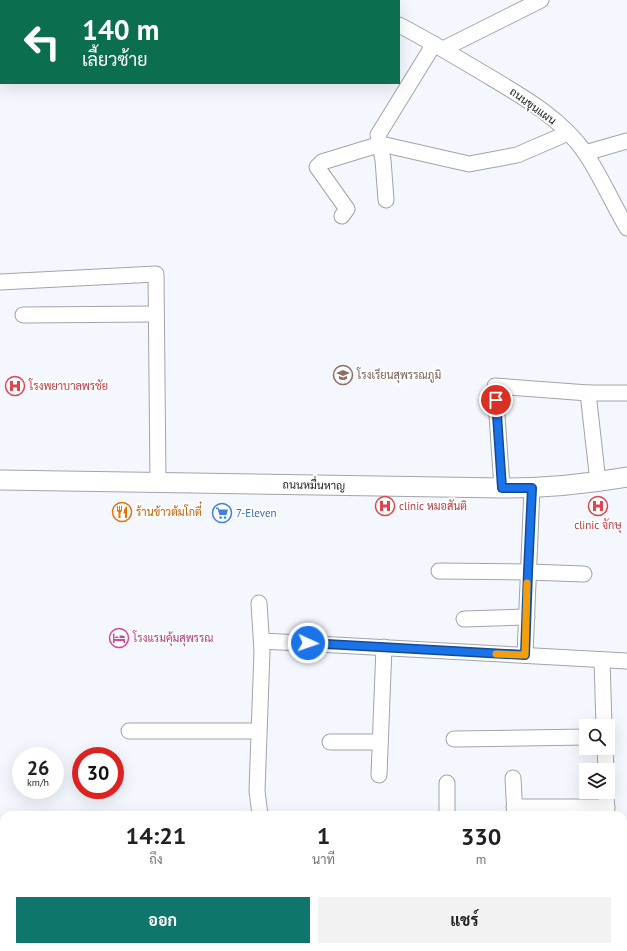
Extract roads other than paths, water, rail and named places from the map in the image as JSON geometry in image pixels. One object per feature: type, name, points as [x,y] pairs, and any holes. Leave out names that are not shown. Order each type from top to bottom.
[{"type":"main road","name":"ถนนหมื่นหาญ","points":[[0,480],[532,488],[598,482],[627,477]]},
{"type":"street","points":[[386,200],[381,144],[378,134],[438,46],[541,0]]},
{"type":"street","name":"ถนนขุนแผน","points":[[400,26],[438,46],[519,95],[547,114],[568,133],[585,153],[627,228]]},
{"type":"street","points":[[342,216],[347,208],[317,167],[322,162],[381,144],[469,164],[516,155],[568,133]]},
{"type":"street","points":[[585,153],[627,141]]},
{"type":"street","points":[[0,282],[156,274],[158,483]]},
{"type":"street","points":[[23,316],[156,314]]},
{"type":"street","points":[[502,488],[495,386],[588,393],[627,393]]},
{"type":"street","points":[[588,393],[598,482]]},
{"type":"street","points":[[525,655],[532,488]]},
{"type":"street","points":[[439,571],[584,574]]},
{"type":"street","points":[[260,603],[262,651],[257,791],[260,811]]},
{"type":"street","points":[[464,618],[527,617]]},
{"type":"street","points":[[262,641],[627,661]]},
{"type":"street","points":[[379,775],[384,647]]},
{"type":"street","points":[[602,660],[604,719]]},
{"type":"street","points":[[130,731],[258,731]]},
{"type":"street","points":[[454,739],[579,737]]},
{"type":"street","points":[[330,742],[380,742]]},
{"type":"street","points":[[513,778],[514,811],[607,811],[606,799]]},
{"type":"street","points":[[446,783],[447,811]]},
{"type":"place","name":"โรงเรียนสุพรรณภูมิ","points":[[343,375]]},
{"type":"place","name":"โรงพยาบาลพรชัย","points":[[15,386]]},
{"type":"place","name":"clinic หมอสันติ","points":[[385,506]]},
{"type":"place","name":"clinic จักษุ","points":[[598,506]]},
{"type":"place","name":"ร้านข้าวต้มโกตี๋","points":[[122,512]]},
{"type":"place","name":"7-Eleven","points":[[222,513]]},
{"type":"place","name":"โรงแรมคุ้มสุพรรณ","points":[[119,638]]}]
